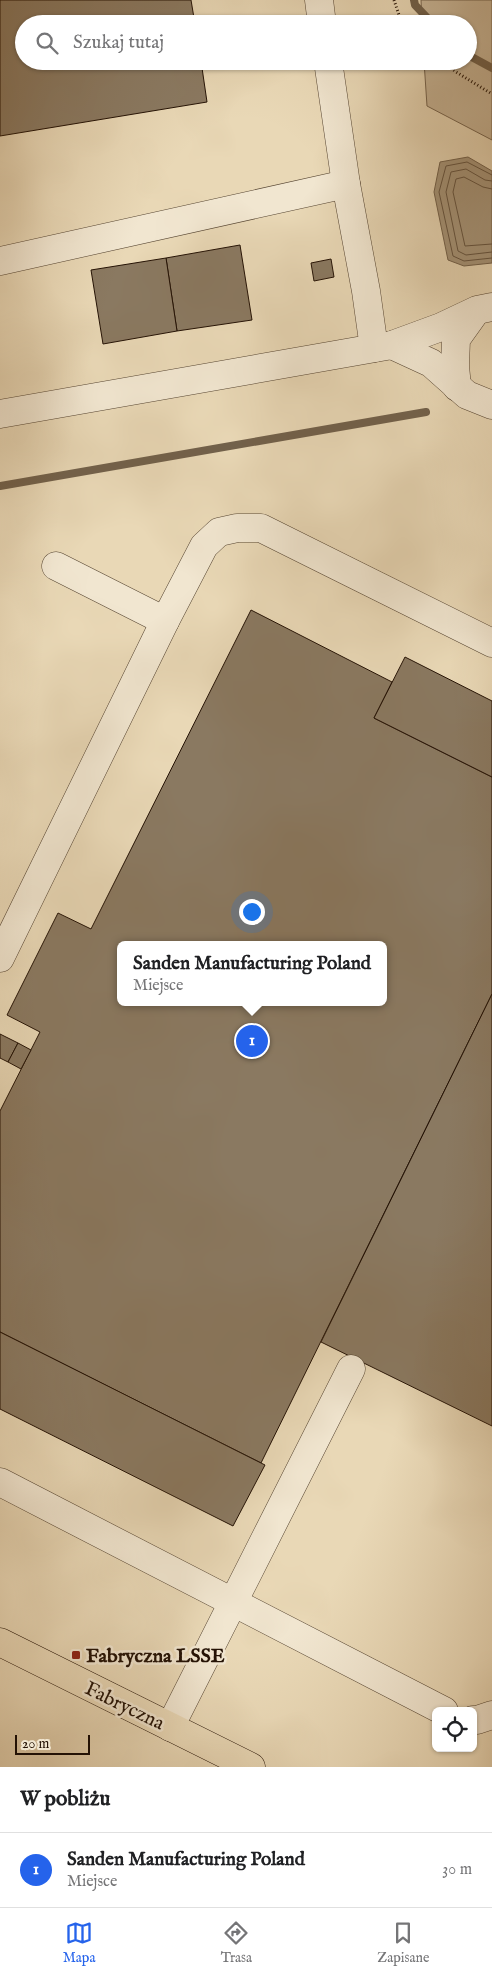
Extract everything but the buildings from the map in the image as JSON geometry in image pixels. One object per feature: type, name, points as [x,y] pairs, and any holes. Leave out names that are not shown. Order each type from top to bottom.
[{"type":"main road","name":"Fabryczna","points":[[0,1642],[251,1767]]},
{"type":"street","points":[[319,0],[321,15]]},
{"type":"street","points":[[329,70],[346,184],[366,291],[383,346]]},
{"type":"street","points":[[0,261],[346,184]]},
{"type":"street","points":[[0,414],[383,346],[441,327],[484,308]]},
{"type":"street","points":[[458,387],[455,366],[456,339],[484,308]]},
{"type":"street","points":[[383,346],[431,362],[467,395],[492,405]]},
{"type":"street","points":[[0,958],[204,546],[219,532],[238,528],[261,528],[492,643]]},
{"type":"street","points":[[56,566],[166,622]]},
{"type":"street","points":[[170,1727],[235,1602],[351,1369]]},
{"type":"street","points":[[0,1482],[436,1707]]},
{"type":"street","points":[[477,1720],[492,1715]]},
{"type":"path","points":[[394,0],[399,15]]},
{"type":"path","points":[[454,70],[492,94]]},
{"type":"shaded area","points":[[421,0],[492,0],[492,140],[427,106],[425,70],[477,70],[477,15],[422,15]]},
{"type":"water","points":[[468,157],[492,171],[492,263],[464,266],[448,260],[434,192],[440,162]]},
{"type":"waterway","points":[[414,0],[415,5],[424,15]]},
{"type":"waterway","points":[[477,60],[492,68]]},
{"type":"waterway","points":[[0,486],[426,412]]},
{"type":"place","name":"Sanden Manufacturing Poland","points":[[252,1041]]},
{"type":"place","name":"Fabryczna LSSE","points":[[76,1655]]}]
